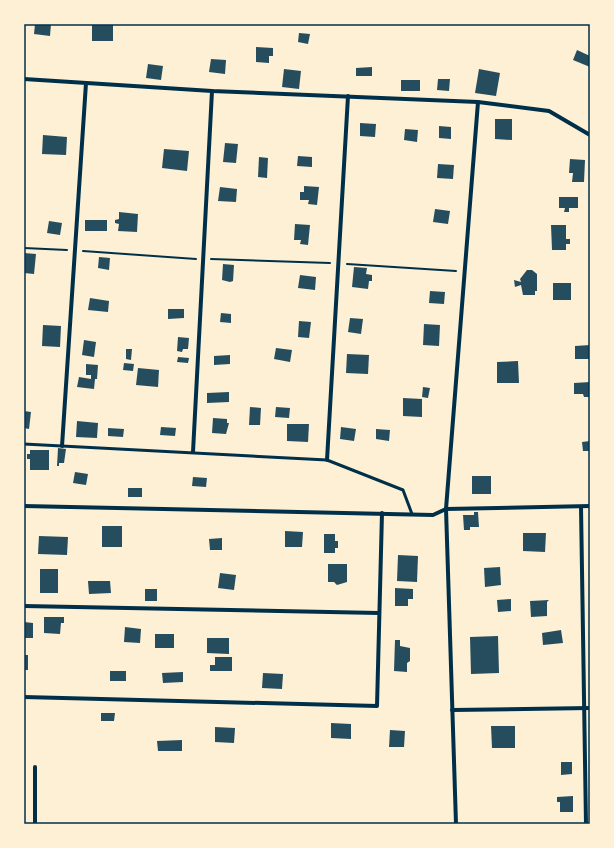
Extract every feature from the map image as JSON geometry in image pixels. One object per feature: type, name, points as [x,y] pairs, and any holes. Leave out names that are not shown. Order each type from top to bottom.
[{"type":"street","points":[[24,79],[212,91],[478,102],[549,111],[590,135]]},
{"type":"street","points":[[62,446],[86,83]]},
{"type":"street","points":[[193,452],[212,91]]},
{"type":"street","points":[[327,460],[348,96]]},
{"type":"street","points":[[456,824],[446,509],[478,102]]},
{"type":"street","points":[[24,506],[412,514],[433,514],[446,509],[590,506]]},
{"type":"street","points":[[581,506],[586,824]]},
{"type":"street","points":[[24,698],[377,706],[382,513]]},
{"type":"street","points":[[24,606],[379,613]]},
{"type":"street","points":[[452,710],[590,708]]},
{"type":"street","points":[[35,767],[35,824]]},
{"type":"lane","points":[[24,444],[327,460],[403,490],[412,514]]},
{"type":"path","points":[[24,248],[71,250]]},
{"type":"path","points":[[80,251],[197,259]]},
{"type":"path","points":[[208,259],[329,263]]},
{"type":"path","points":[[344,263],[464,271]]},
{"type":"building","points":[[35,24],[51,24],[50,36],[34,34]]},
{"type":"building","points":[[92,25],[113,25],[113,41],[92,41]]},
{"type":"building","points":[[299,33],[310,34],[308,44],[298,42]]},
{"type":"building","points":[[256,47],[273,48],[273,56],[269,56],[269,63],[256,62]]},
{"type":"building","points":[[577,50],[590,56],[590,67],[573,60]]},
{"type":"building","points":[[211,59],[226,60],[225,74],[209,72]]},
{"type":"building","points":[[148,64],[163,66],[161,80],[146,78]]},
{"type":"building","points":[[372,67],[372,76],[356,76],[356,68]]},
{"type":"building","points":[[284,69],[301,71],[299,89],[282,87]]},
{"type":"building","points":[[479,69],[500,73],[496,96],[475,93]]},
{"type":"building","points":[[438,79],[450,79],[449,91],[437,90]]},
{"type":"building","points":[[401,80],[420,80],[420,91],[401,91]]},
{"type":"building","points":[[495,119],[512,119],[512,140],[495,139]]},
{"type":"building","points":[[360,123],[376,124],[375,137],[360,136]]},
{"type":"building","points":[[439,126],[451,127],[451,139],[439,138]]},
{"type":"building","points":[[405,129],[418,130],[417,142],[404,140]]},
{"type":"building","points":[[43,135],[67,137],[66,155],[42,154]]},
{"type":"building","points":[[225,143],[238,144],[236,163],[223,162]]},
{"type":"building","points":[[164,149],[189,151],[187,171],[162,168]]},
{"type":"building","points":[[298,156],[312,157],[312,167],[297,166]]},
{"type":"building","points":[[259,157],[268,158],[267,178],[258,177]]},
{"type":"building","points":[[570,159],[585,160],[584,182],[572,182],[573,173],[569,173]]},
{"type":"building","points":[[438,164],[454,165],[453,179],[437,178]]},
{"type":"building","points":[[304,186],[319,187],[317,205],[308,204],[309,200],[300,200],[300,192],[304,192]]},
{"type":"building","points":[[220,187],[237,189],[236,202],[218,201]]},
{"type":"building","points":[[559,197],[578,197],[578,208],[569,208],[569,212],[564,212],[565,208],[559,208]]},
{"type":"building","points":[[435,209],[450,211],[448,224],[433,222]]},
{"type":"building","points":[[119,212],[138,214],[137,232],[118,231],[119,224],[115,223],[115,220],[119,219]]},
{"type":"building","points":[[85,220],[107,220],[107,231],[85,231]]},
{"type":"building","points":[[49,221],[62,223],[60,235],[47,233]]},
{"type":"building","points":[[295,224],[310,225],[308,245],[300,244],[301,240],[294,240]]},
{"type":"building","points":[[551,225],[566,225],[566,239],[570,239],[570,244],[566,244],[566,250],[552,250]]},
{"type":"building","points":[[24,253],[36,254],[34,274],[24,273]]},
{"type":"building","points":[[99,257],[110,258],[109,270],[98,268]]},
{"type":"building","points":[[223,264],[234,265],[233,281],[230,282],[222,280]]},
{"type":"building","points":[[354,267],[367,268],[366,274],[372,275],[372,281],[369,281],[368,289],[352,287]]},
{"type":"building","points":[[527,270],[532,270],[537,274],[537,291],[535,291],[535,295],[523,295],[521,285],[515,287],[514,280],[521,282],[520,279]]},
{"type":"building","points":[[300,275],[316,277],[315,290],[298,288]]},
{"type":"building","points":[[553,283],[571,283],[571,300],[553,300]]},
{"type":"building","points":[[430,291],[445,292],[444,304],[429,303]]},
{"type":"building","points":[[90,298],[109,301],[108,312],[88,310]]},
{"type":"building","points":[[168,309],[184,309],[184,318],[168,319]]},
{"type":"building","points":[[221,313],[231,314],[231,323],[220,322]]},
{"type":"building","points":[[350,318],[363,319],[361,334],[348,332]]},
{"type":"building","points":[[299,321],[311,322],[309,338],[298,337]]},
{"type":"building","points":[[424,324],[440,325],[439,346],[423,345]]},
{"type":"building","points":[[43,325],[61,326],[60,347],[42,346]]},
{"type":"building","points":[[178,337],[189,338],[188,349],[183,349],[182,352],[177,351]]},
{"type":"building","points":[[84,340],[96,342],[94,357],[82,355]]},
{"type":"building","points":[[590,345],[590,359],[575,359],[575,346]]},
{"type":"building","points":[[276,348],[292,350],[290,362],[274,359]]},
{"type":"building","points":[[126,349],[132,349],[131,360],[126,359]]},
{"type":"building","points":[[347,354],[369,355],[368,374],[346,373]]},
{"type":"building","points":[[230,355],[230,364],[214,365],[214,356]]},
{"type":"building","points":[[178,357],[189,358],[188,363],[177,362]]},
{"type":"building","points":[[518,361],[519,383],[497,383],[497,362]]},
{"type":"building","points":[[124,363],[134,364],[133,371],[123,370]]},
{"type":"building","points":[[86,364],[98,365],[97,379],[95,379],[94,389],[77,387],[79,377],[91,379],[91,375],[86,375]]},
{"type":"building","points":[[138,368],[159,370],[158,387],[136,385]]},
{"type":"building","points":[[590,382],[589,397],[584,397],[583,394],[574,394],[574,383]]},
{"type":"building","points":[[423,387],[430,388],[428,398],[422,397]]},
{"type":"building","points":[[229,392],[229,402],[207,403],[207,393]]},
{"type":"building","points":[[403,398],[422,399],[422,417],[403,416]]},
{"type":"building","points":[[250,407],[261,408],[260,425],[249,425]]},
{"type":"building","points":[[276,407],[290,408],[289,418],[275,417]]},
{"type":"building","points":[[24,411],[31,412],[29,429],[24,428]]},
{"type":"building","points":[[213,418],[227,419],[227,423],[229,423],[226,434],[212,433]]},
{"type":"building","points":[[77,421],[98,423],[97,438],[76,437]]},
{"type":"building","points":[[287,424],[309,424],[308,442],[287,441]]},
{"type":"building","points":[[161,427],[176,428],[175,436],[160,435]]},
{"type":"building","points":[[341,427],[356,429],[354,441],[340,439]]},
{"type":"building","points":[[108,428],[124,429],[123,437],[108,436]]},
{"type":"building","points":[[376,429],[390,430],[389,441],[376,439]]},
{"type":"building","points":[[590,441],[590,451],[583,451],[582,442]]},
{"type":"building","points":[[58,448],[66,449],[64,463],[59,463],[59,466],[57,466]]},
{"type":"building","points":[[30,450],[49,450],[49,470],[30,470],[30,459],[27,459],[27,454],[30,454]]},
{"type":"building","points":[[75,472],[88,474],[86,485],[73,483]]},
{"type":"building","points":[[472,476],[491,476],[491,494],[472,494]]},
{"type":"building","points":[[193,477],[207,478],[206,487],[192,486]]},
{"type":"building","points":[[128,488],[142,488],[142,497],[128,497]]},
{"type":"building","points":[[474,512],[478,512],[479,527],[470,527],[470,530],[464,530],[463,515],[474,515]]},
{"type":"building","points":[[102,526],[122,526],[122,547],[102,547]]},
{"type":"building","points":[[285,531],[303,532],[302,547],[285,547]]},
{"type":"building","points":[[523,533],[546,533],[545,552],[523,551]]},
{"type":"building","points":[[324,534],[335,534],[335,541],[338,541],[338,548],[335,548],[335,553],[324,553]]},
{"type":"building","points":[[39,536],[68,537],[67,555],[38,554]]},
{"type":"building","points":[[222,538],[222,550],[210,550],[209,539]]},
{"type":"building","points":[[398,555],[418,556],[417,582],[397,581]]},
{"type":"building","points":[[328,564],[347,564],[347,582],[337,585],[334,582],[328,582]]},
{"type":"building","points":[[500,567],[501,585],[485,587],[484,568]]},
{"type":"building","points":[[40,569],[58,569],[58,593],[40,593]]},
{"type":"building","points":[[220,573],[236,575],[234,590],[218,588]]},
{"type":"building","points":[[88,581],[110,581],[111,593],[89,594]]},
{"type":"building","points":[[395,588],[413,589],[413,599],[408,599],[408,606],[395,606]]},
{"type":"building","points":[[145,589],[157,589],[157,601],[145,601]]},
{"type":"building","points":[[511,599],[511,611],[498,612],[497,600]]},
{"type":"building","points":[[549,600],[547,602],[547,616],[531,617],[530,601]]},
{"type":"building","points":[[44,617],[64,617],[64,623],[61,623],[60,634],[44,633]]},
{"type":"building","points":[[24,622],[33,623],[33,638],[24,638]]},
{"type":"building","points":[[125,627],[141,629],[140,643],[124,642]]},
{"type":"building","points":[[561,630],[563,643],[543,645],[542,633]]},
{"type":"building","points":[[155,634],[174,634],[174,648],[155,648]]},
{"type":"building","points":[[498,636],[499,673],[471,674],[470,637]]},
{"type":"building","points":[[207,638],[229,638],[229,654],[207,653]]},
{"type":"building","points":[[395,640],[400,640],[400,646],[410,648],[410,661],[407,663],[407,672],[394,671]]},
{"type":"building","points":[[24,655],[28,655],[28,670],[24,670]]},
{"type":"building","points":[[215,657],[232,657],[232,671],[210,671],[210,665],[215,665]]},
{"type":"building","points":[[110,671],[126,671],[126,681],[110,681]]},
{"type":"building","points":[[183,672],[183,682],[163,683],[162,673]]},
{"type":"building","points":[[263,673],[283,674],[282,689],[262,688]]},
{"type":"building","points":[[101,713],[115,713],[114,721],[101,721]]},
{"type":"building","points":[[331,723],[351,724],[351,739],[331,738]]},
{"type":"building","points":[[491,726],[515,726],[515,748],[492,748]]},
{"type":"building","points":[[215,727],[235,728],[234,743],[215,742]]},
{"type":"building","points":[[390,730],[405,731],[404,747],[389,747]]},
{"type":"building","points":[[182,740],[182,751],[158,751],[157,741]]},
{"type":"building","points":[[561,762],[572,762],[572,774],[561,775]]},
{"type":"building","points":[[573,796],[573,812],[560,812],[560,802],[557,802],[557,797]]}]
